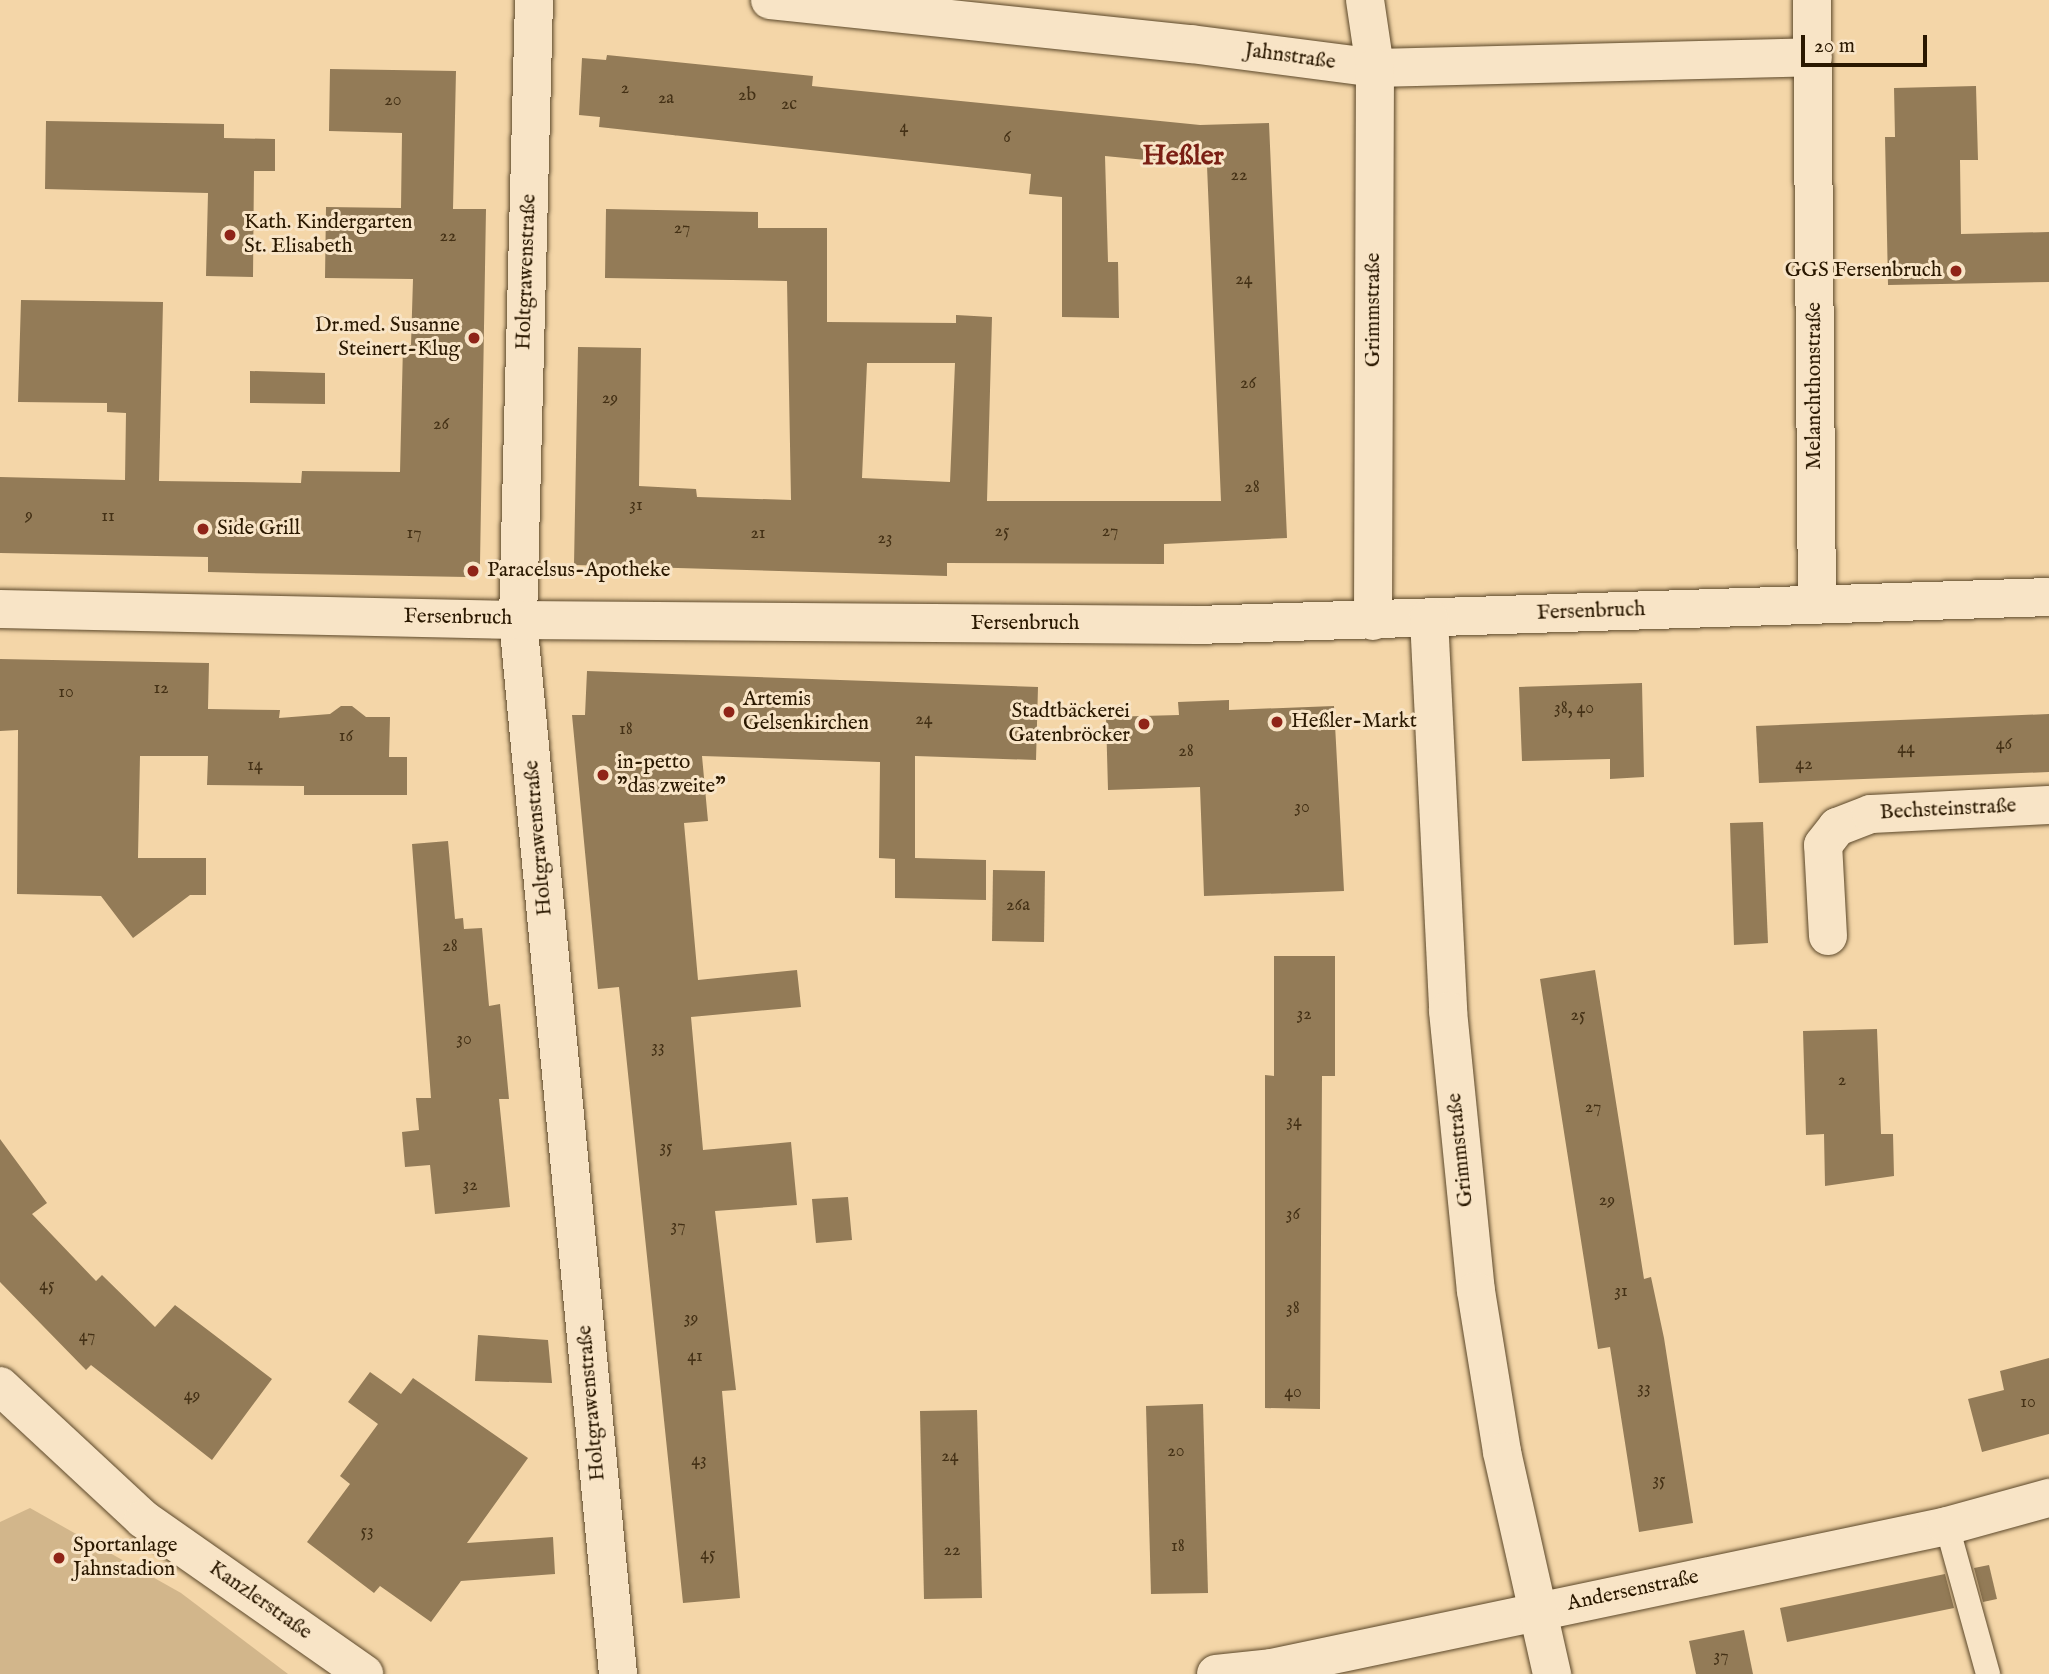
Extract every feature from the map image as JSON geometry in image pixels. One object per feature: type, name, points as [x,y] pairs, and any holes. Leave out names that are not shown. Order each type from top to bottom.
[{"type":"street","name":"Holtgrawenstraße","points":[[534,0],[518,620],[618,1674]]},
{"type":"street","name":"Jahnstraße","points":[[770,0],[1191,44],[1376,68],[1813,57]]},
{"type":"street","name":"Grimmstraße","points":[[1365,0],[1376,68],[1373,621]]},
{"type":"street","name":"Melanchthonstraße","points":[[1812,0],[1817,604]]},
{"type":"street","name":"Fersenbruch","points":[[0,609],[518,620],[1054,625],[1373,621],[2049,597]]},
{"type":"street","name":"Grimmstraße","points":[[1429,618],[1448,1011],[1460,1153],[1502,1452],[1552,1674]]},
{"type":"street","name":"Bechsteinstraße","points":[[1828,936],[1823,845],[1837,827],[1871,814],[2049,805]]},
{"type":"street","name":"Kanzlerstraße","points":[[0,1386],[143,1519],[364,1674]]},
{"type":"street","name":"Andersenstraße","points":[[1216,1674],[1271,1668],[1947,1525],[2049,1498]]},
{"type":"lane","points":[[1947,1525],[1988,1674]]},
{"type":"shaded area","name":"Sportanlage Jahnstadion","points":[[30,1508],[181,1593],[288,1674],[0,1674],[0,1522]]},
{"type":"building","points":[[607,55],[813,76],[812,86],[1200,125],[1269,123],[1287,538],[1164,544],[1164,564],[947,563],[947,576],[574,565],[578,347],[641,348],[639,486],[696,489],[697,497],[791,500],[787,281],[605,278],[606,209],[758,212],[758,228],[827,228],[827,322],[956,323],[956,315],[992,317],[987,501],[1221,501],[1207,166],[1105,156],[1108,262],[1118,262],[1119,318],[1062,317],[1062,197],[1029,194],[1031,174],[599,127],[600,117],[579,115],[582,58],[606,60]],"holes":[[[867,363],[955,363],[950,482],[862,478]]]},
{"type":"building","points":[[330,69],[456,71],[453,209],[486,209],[480,564],[467,577],[246,573],[208,572],[208,557],[0,553],[0,477],[125,480],[126,413],[107,412],[107,403],[18,402],[21,300],[163,302],[159,481],[301,483],[302,471],[400,472],[403,345],[411,345],[413,279],[325,278],[326,207],[401,208],[402,133],[329,131]]},
{"type":"building","points":[[1976,86],[1978,160],[1960,160],[1961,234],[2049,232],[2049,282],[1888,285],[1885,137],[1895,137],[1894,88]]},
{"type":"building","name":"Kath. Kindergarten St. Elisabeth","points":[[46,121],[224,124],[224,138],[275,139],[275,171],[254,171],[253,277],[206,276],[208,193],[45,189]]},
{"type":"building","points":[[250,371],[325,373],[325,404],[250,403]]},
{"type":"building","points":[[0,659],[209,663],[208,709],[280,710],[279,718],[330,714],[341,706],[352,706],[366,717],[390,717],[389,757],[407,757],[407,795],[304,795],[304,786],[207,785],[208,756],[140,756],[138,858],[206,858],[206,895],[190,895],[133,938],[101,896],[17,894],[18,730],[0,731]]},
{"type":"building","points":[[587,671],[1038,687],[1036,760],[915,756],[915,858],[986,860],[986,900],[895,898],[895,859],[879,858],[880,762],[702,756],[708,821],[684,823],[698,980],[797,970],[801,1007],[691,1017],[703,1150],[791,1142],[797,1205],[715,1211],[736,1390],[722,1391],[740,1598],[683,1603],[619,987],[598,989],[572,715],[585,715]]},
{"type":"building","points":[[1642,683],[1644,777],[1610,779],[1610,759],[1522,761],[1519,687]]},
{"type":"building","points":[[1229,700],[1229,710],[1334,706],[1344,891],[1204,896],[1200,787],[1108,790],[1106,717],[1179,715],[1178,702]]},
{"type":"building","points":[[2049,714],[2049,772],[1759,783],[1756,726]]},
{"type":"building","points":[[1763,822],[1768,943],[1734,945],[1730,823]]},
{"type":"building","points":[[448,841],[455,919],[463,918],[464,929],[482,928],[489,1006],[500,1004],[509,1099],[499,1099],[510,1207],[435,1214],[430,1165],[405,1167],[402,1132],[419,1130],[416,1098],[431,1098],[412,844]]},
{"type":"building","points":[[993,870],[1045,871],[1044,942],[992,941]]},
{"type":"building","points":[[1274,956],[1335,956],[1335,1076],[1322,1076],[1320,1409],[1265,1408],[1265,1075],[1274,1076]]},
{"type":"building","points":[[1595,970],[1644,1279],[1651,1277],[1664,1338],[1693,1523],[1639,1532],[1610,1347],[1598,1349],[1540,979]]},
{"type":"building","points":[[1877,1029],[1881,1134],[1893,1134],[1894,1176],[1825,1186],[1824,1134],[1806,1135],[1803,1031]]},
{"type":"building","points":[[0,1139],[47,1203],[32,1214],[96,1281],[102,1275],[155,1327],[175,1305],[272,1379],[212,1460],[91,1365],[86,1370],[0,1282]]},
{"type":"building","points":[[848,1197],[852,1240],[816,1243],[812,1199]]},
{"type":"building","points":[[478,1335],[548,1340],[552,1383],[475,1381]]},
{"type":"building","points":[[2049,1358],[2049,1434],[1982,1452],[1968,1399],[2004,1390],[2000,1371]]},
{"type":"building","points":[[370,1372],[401,1394],[413,1378],[528,1458],[467,1543],[553,1537],[555,1574],[461,1581],[431,1622],[380,1586],[374,1593],[307,1542],[350,1484],[340,1476],[378,1424],[348,1402]]},
{"type":"building","points":[[1203,1404],[1208,1593],[1151,1594],[1146,1406]]},
{"type":"building","points":[[977,1410],[982,1598],[924,1599],[920,1411]]},
{"type":"building","points":[[1989,1565],[1997,1599],[1983,1602],[1974,1568]]},
{"type":"building","points":[[1945,1574],[1954,1608],[1787,1642],[1780,1608]]},
{"type":"building","points":[[1744,1630],[1753,1674],[1696,1674],[1689,1641]]},
{"type":"place","name":"Kath. Kindergarten St. Elisabeth","points":[[230,235]]},
{"type":"place","name":"GGS Fersenbruch","points":[[1956,271]]},
{"type":"place","name":"Dr.med. Susanne Steinert-Klug","points":[[474,338]]},
{"type":"place","name":"Side Grill","points":[[203,529]]},
{"type":"place","name":"Paracelsus-Apotheke","points":[[473,571]]},
{"type":"place","name":"Artemis Gelsenkirchen","points":[[729,712]]},
{"type":"place","name":"Heßler-Markt","points":[[1277,722]]},
{"type":"place","name":"Stadtbäckerei Gatenbröcker","points":[[1144,724]]},
{"type":"place","name":"in-petto \"das zweite\"","points":[[603,775]]},
{"type":"place","name":"Sportanlage Jahnstadion","points":[[59,1558]]},
{"type":"district","name":"Heßler","points":[[1183,157]]}]
